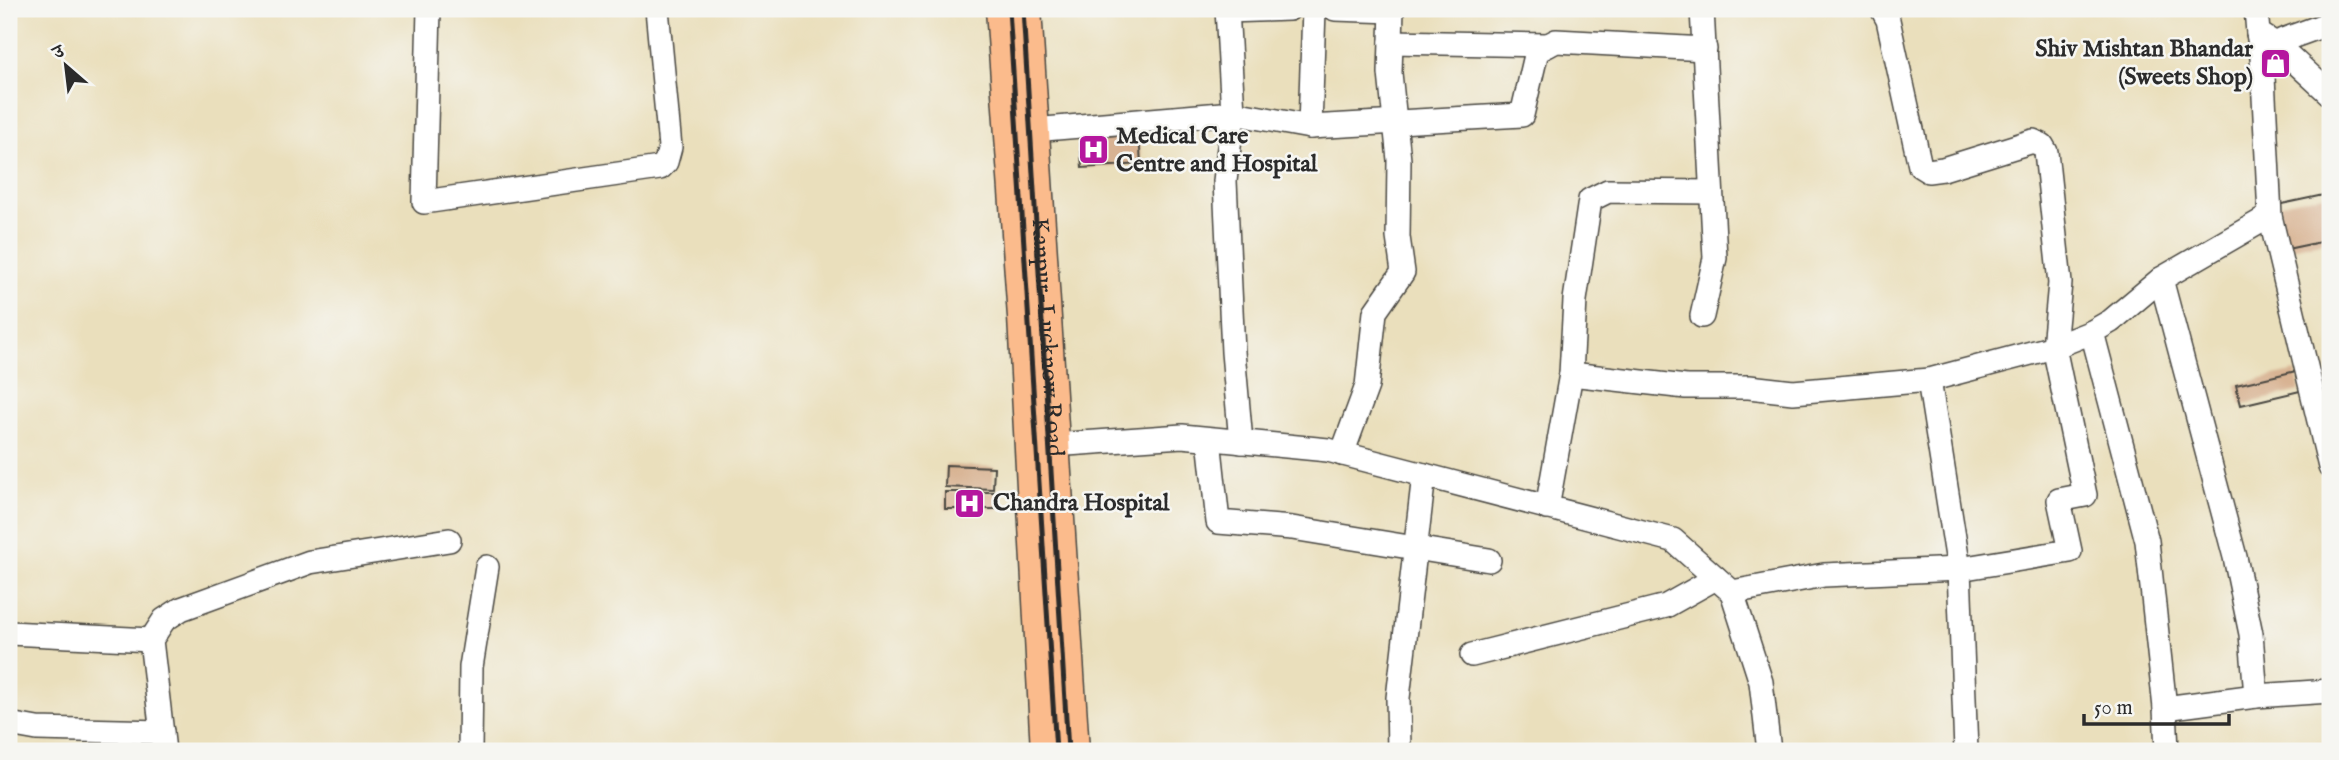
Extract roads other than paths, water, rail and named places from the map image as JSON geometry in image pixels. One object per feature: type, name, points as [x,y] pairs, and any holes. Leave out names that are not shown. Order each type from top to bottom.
[{"type":"main road","name":"Kanpur-Lucknow Road","points":[[1001,9],[1023,317],[1046,751]]},
{"type":"main road","name":"Kanpur-Lucknow Road","points":[[1026,9],[1074,751]]},
{"type":"street","points":[[429,9],[424,202],[660,168],[666,162],[670,147],[657,9]]},
{"type":"street","points":[[1241,442],[1233,352],[1225,181],[1233,113],[1227,10],[1289,9]]},
{"type":"street","points":[[1310,127],[1314,9]]},
{"type":"street","points":[[1335,9],[1392,10],[1390,73],[1399,160],[1398,237],[1402,272],[1375,312],[1367,386],[1342,454]]},
{"type":"street","points":[[1702,9],[1715,258],[1702,316]]},
{"type":"street","points":[[1868,9],[1873,9]]},
{"type":"street","points":[[1472,655],[1666,606],[1724,585],[1824,575],[1959,569],[2070,551],[2059,500],[2085,495],[2054,347],[2060,283],[2046,152],[2042,145],[2033,141],[1943,169],[1928,171],[1920,166],[1888,20],[1882,9]]},
{"type":"street","points":[[2256,9],[2266,45],[2270,216],[2330,467]]},
{"type":"street","points":[[2266,45],[2330,23]]},
{"type":"street","points":[[1033,130],[1233,113],[1310,127],[1522,115],[1537,51],[1556,41],[1705,49]]},
{"type":"street","points":[[1391,42],[1548,45]]},
{"type":"street","points":[[2266,45],[2330,94]]},
{"type":"street","points":[[1547,508],[1571,374],[1575,300],[1590,200],[1608,191],[1711,192]]},
{"type":"street","points":[[1571,374],[1686,387],[1749,387],[1793,392],[1929,380],[2054,347],[2092,332],[2111,321],[2161,279],[2270,216]]},
{"type":"street","points":[[2161,279],[2235,558],[2251,634],[2256,696]]},
{"type":"street","points":[[2092,332],[2147,541],[2167,751]]},
{"type":"street","points":[[1929,380],[1959,569],[1966,751]]},
{"type":"street","points":[[1053,444],[1182,436],[1328,450],[1673,540],[1724,585],[1761,682],[1769,751]]},
{"type":"street","points":[[1209,439],[1218,522],[1292,528],[1489,560]]},
{"type":"street","points":[[1399,751],[1398,698],[1424,475]]},
{"type":"street","points":[[9,724],[163,742],[151,640],[164,620],[181,609],[310,562],[449,540]]},
{"type":"street","points":[[470,751],[471,667],[487,567]]},
{"type":"street","points":[[9,633],[151,640]]},
{"type":"street","points":[[2165,708],[2256,696],[2330,691]]},
{"type":"railway","points":[[1009,9],[1056,751]]},
{"type":"railway","points":[[1023,9],[1068,751]]},
{"type":"place","name":"Shiv Mishtan Bhandar (Sweets Shop)","points":[[2276,63]]},
{"type":"place","name":"Medical Care Centre and Hospital","points":[[1093,150]]},
{"type":"place","name":"Chandra Hospital","points":[[970,503]]}]
